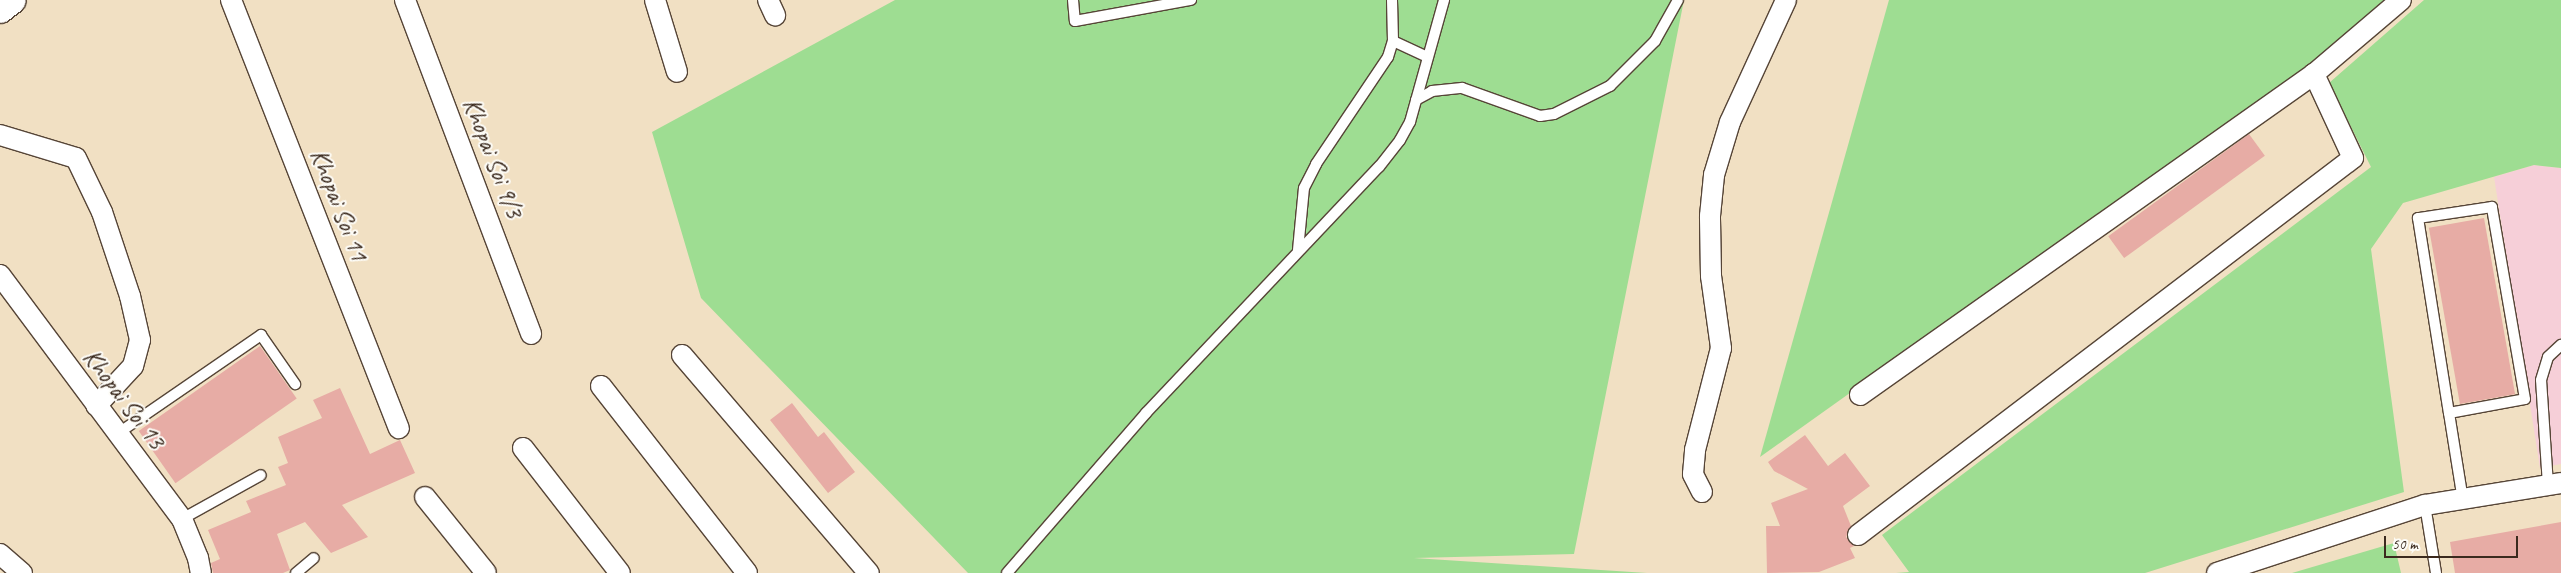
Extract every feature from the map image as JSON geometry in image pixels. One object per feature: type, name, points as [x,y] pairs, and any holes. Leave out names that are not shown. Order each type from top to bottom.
[{"type":"street","points":[[0,10],[13,0]]},
{"type":"street","name":"Khopai Soi 11","points":[[231,0],[399,428]]},
{"type":"street","name":"Khopai Soi 9/3","points":[[405,0],[531,334]]},
{"type":"street","points":[[654,0],[677,72]]},
{"type":"street","points":[[1702,492],[1693,474],[1695,450],[1721,348],[1711,276],[1710,216],[1714,175],[1730,122],[1786,0]]},
{"type":"street","points":[[1860,395],[2314,74],[2401,0]]},
{"type":"street","points":[[1858,535],[2353,158],[2314,74]]},
{"type":"street","points":[[0,136],[76,158],[102,212],[130,296],[140,340],[133,366],[96,406]]},
{"type":"street","name":"Khopai Soi 13","points":[[0,275],[182,519],[200,566]]},
{"type":"street","points":[[682,355],[869,573]]},
{"type":"street","points":[[601,386],[747,573]]},
{"type":"street","points":[[523,448],[620,573]]},
{"type":"street","points":[[2217,573],[2425,505],[2555,484]]},
{"type":"street","points":[[425,497],[486,573]]},
{"type":"street","points":[[0,554],[22,573]]},
{"type":"lane","points":[[1073,0],[1075,21],[1191,0]]},
{"type":"lane","points":[[1298,250],[1304,188],[1316,164],[1388,57],[1393,41],[1392,0]]},
{"type":"lane","points":[[1007,573],[1146,413],[1378,167],[1410,122],[1444,0]]},
{"type":"lane","points":[[1416,100],[1432,91],[1462,88],[1540,116],[1554,114],[1610,86],[1655,41],[1678,0]]},
{"type":"lane","points":[[1393,41],[1428,57]]},
{"type":"lane","points":[[2449,413],[2525,399],[2492,207],[2418,218],[2449,413],[2463,500]]},
{"type":"lane","points":[[117,434],[260,335],[295,384]]},
{"type":"lane","points":[[2555,484],[2541,380],[2548,357],[2561,345]]},
{"type":"lane","points":[[182,519],[261,475]]},
{"type":"lane","points":[[2425,505],[2436,573]]},
{"type":"lane","points":[[296,573],[314,558]]},
{"type":"shaded area","points":[[2534,165],[2561,168],[2561,464],[2540,468],[2494,177]]},
{"type":"green space","points":[[895,0],[1684,0],[1574,554],[1414,558],[1647,573],[968,573],[701,298],[652,132]]},
{"type":"green space","points":[[1889,0],[2388,0],[2317,60],[1760,457]]},
{"type":"green space","points":[[2424,0],[2561,0],[2561,168],[2534,165],[2403,203],[2371,249],[2404,492],[2145,573],[1896,573],[1909,572],[1882,535],[2371,167],[2329,83]]},
{"type":"green space","points":[[2394,543],[2401,573],[2292,573]]},
{"type":"building","points":[[2249,134],[2265,156],[2124,258],[2108,236]]},
{"type":"building","points":[[2484,218],[2515,394],[2460,404],[2429,228]]},
{"type":"building","points":[[260,346],[297,398],[175,483],[139,431]]},
{"type":"building","points":[[340,388],[370,454],[400,440],[415,473],[342,505],[368,537],[331,553],[305,522],[277,534],[290,570],[283,573],[213,573],[211,563],[220,559],[208,530],[251,512],[246,501],[286,485],[278,467],[288,463],[278,437],[322,418],[313,400]]},
{"type":"building","points":[[792,403],[818,437],[824,432],[855,472],[828,493],[770,420]]},
{"type":"building","points":[[1805,435],[1828,466],[1845,453],[1870,486],[1843,506],[1851,526],[1846,537],[1854,546],[1850,548],[1855,558],[1819,572],[1767,573],[1766,526],[1780,526],[1771,503],[1808,489],[1774,471],[1768,462]]},
{"type":"building","points":[[2561,522],[2561,573],[2455,573],[2450,542]]}]
